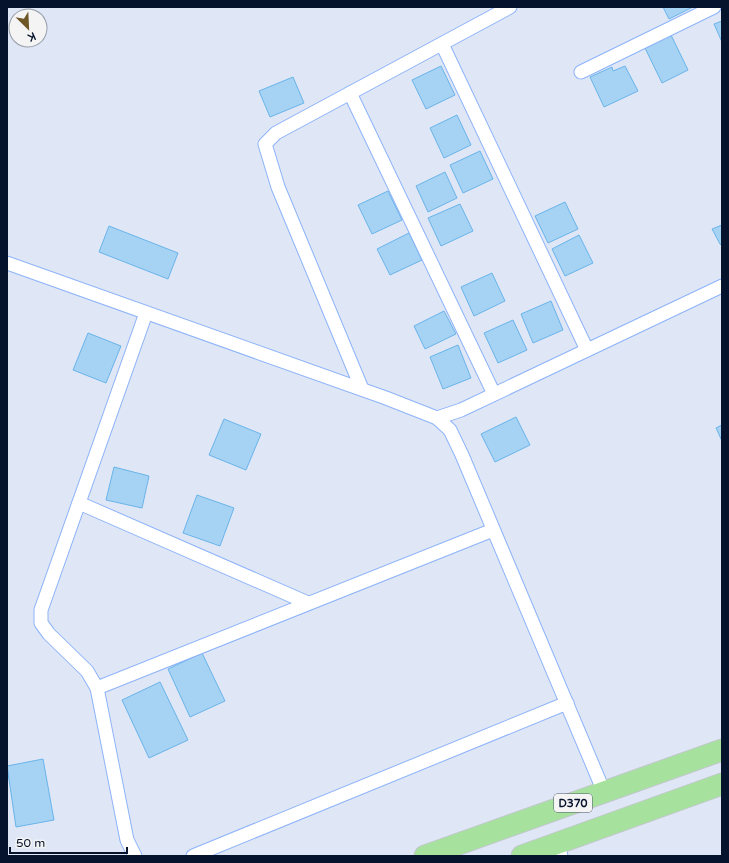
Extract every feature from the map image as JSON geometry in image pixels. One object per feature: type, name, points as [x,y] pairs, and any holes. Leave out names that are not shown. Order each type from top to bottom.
[{"type":"highway","name":"D370","points":[[425,856],[722,750]]},
{"type":"highway","points":[[522,856],[560,850],[722,784]]},
{"type":"street","points":[[362,390],[278,187],[264,144],[276,133],[510,7]]},
{"type":"street","points":[[581,72],[714,7]]},
{"type":"street","points":[[442,44],[587,350]]},
{"type":"street","points":[[350,93],[494,394]]},
{"type":"street","points":[[7,264],[437,418],[450,430],[494,530],[604,792]]},
{"type":"street","points":[[437,418],[462,410],[722,286]]},
{"type":"street","points":[[134,856],[127,840],[97,688],[87,671],[49,634],[41,623],[41,610],[146,313]]},
{"type":"street","points":[[79,503],[308,603]]},
{"type":"street","points":[[97,688],[494,530]]},
{"type":"street","points":[[193,856],[567,704]]},
{"type":"building","points":[[663,7],[693,7],[669,19]]},
{"type":"building","points":[[722,21],[722,42],[714,24]]},
{"type":"building","points":[[671,35],[688,70],[662,83],[645,48]]},
{"type":"building","points":[[441,66],[455,95],[426,109],[412,80]]},
{"type":"building","points":[[625,66],[638,91],[604,107],[590,77],[612,67],[613,71]]},
{"type":"building","points":[[293,77],[304,103],[270,117],[259,91]]},
{"type":"building","points":[[457,115],[471,145],[444,158],[430,128]]},
{"type":"building","points":[[480,151],[493,179],[463,193],[450,165]]},
{"type":"building","points":[[445,172],[457,198],[428,212],[416,186]]},
{"type":"building","points":[[388,191],[402,220],[372,234],[358,205]]},
{"type":"building","points":[[565,202],[578,229],[548,243],[535,216]]},
{"type":"building","points":[[460,204],[473,231],[441,246],[428,218]]},
{"type":"building","points":[[722,225],[722,246],[712,229]]},
{"type":"building","points":[[109,226],[178,253],[168,279],[99,252]]},
{"type":"building","points":[[409,233],[422,260],[390,275],[377,249]]},
{"type":"building","points":[[579,235],[593,263],[565,276],[552,249]]},
{"type":"building","points":[[492,273],[505,301],[474,316],[461,287]]},
{"type":"building","points":[[551,301],[563,330],[533,343],[521,314]]},
{"type":"building","points":[[444,311],[456,334],[425,349],[414,326]]},
{"type":"building","points":[[513,320],[527,350],[498,363],[484,333]]},
{"type":"building","points":[[88,333],[121,346],[106,383],[73,370]]},
{"type":"building","points":[[458,345],[471,378],[443,389],[430,357]]},
{"type":"building","points":[[516,417],[530,445],[495,462],[481,434]]},
{"type":"building","points":[[224,419],[261,434],[246,470],[209,455]]},
{"type":"building","points":[[722,425],[722,441],[716,428]]},
{"type":"building","points":[[114,467],[149,476],[142,508],[106,500]]},
{"type":"building","points":[[197,495],[234,508],[220,546],[183,533]]},
{"type":"building","points":[[202,653],[225,701],[190,717],[168,669]]},
{"type":"building","points":[[160,682],[188,740],[149,758],[122,700]]},
{"type":"building","points":[[43,759],[54,820],[16,827],[7,766]]}]
